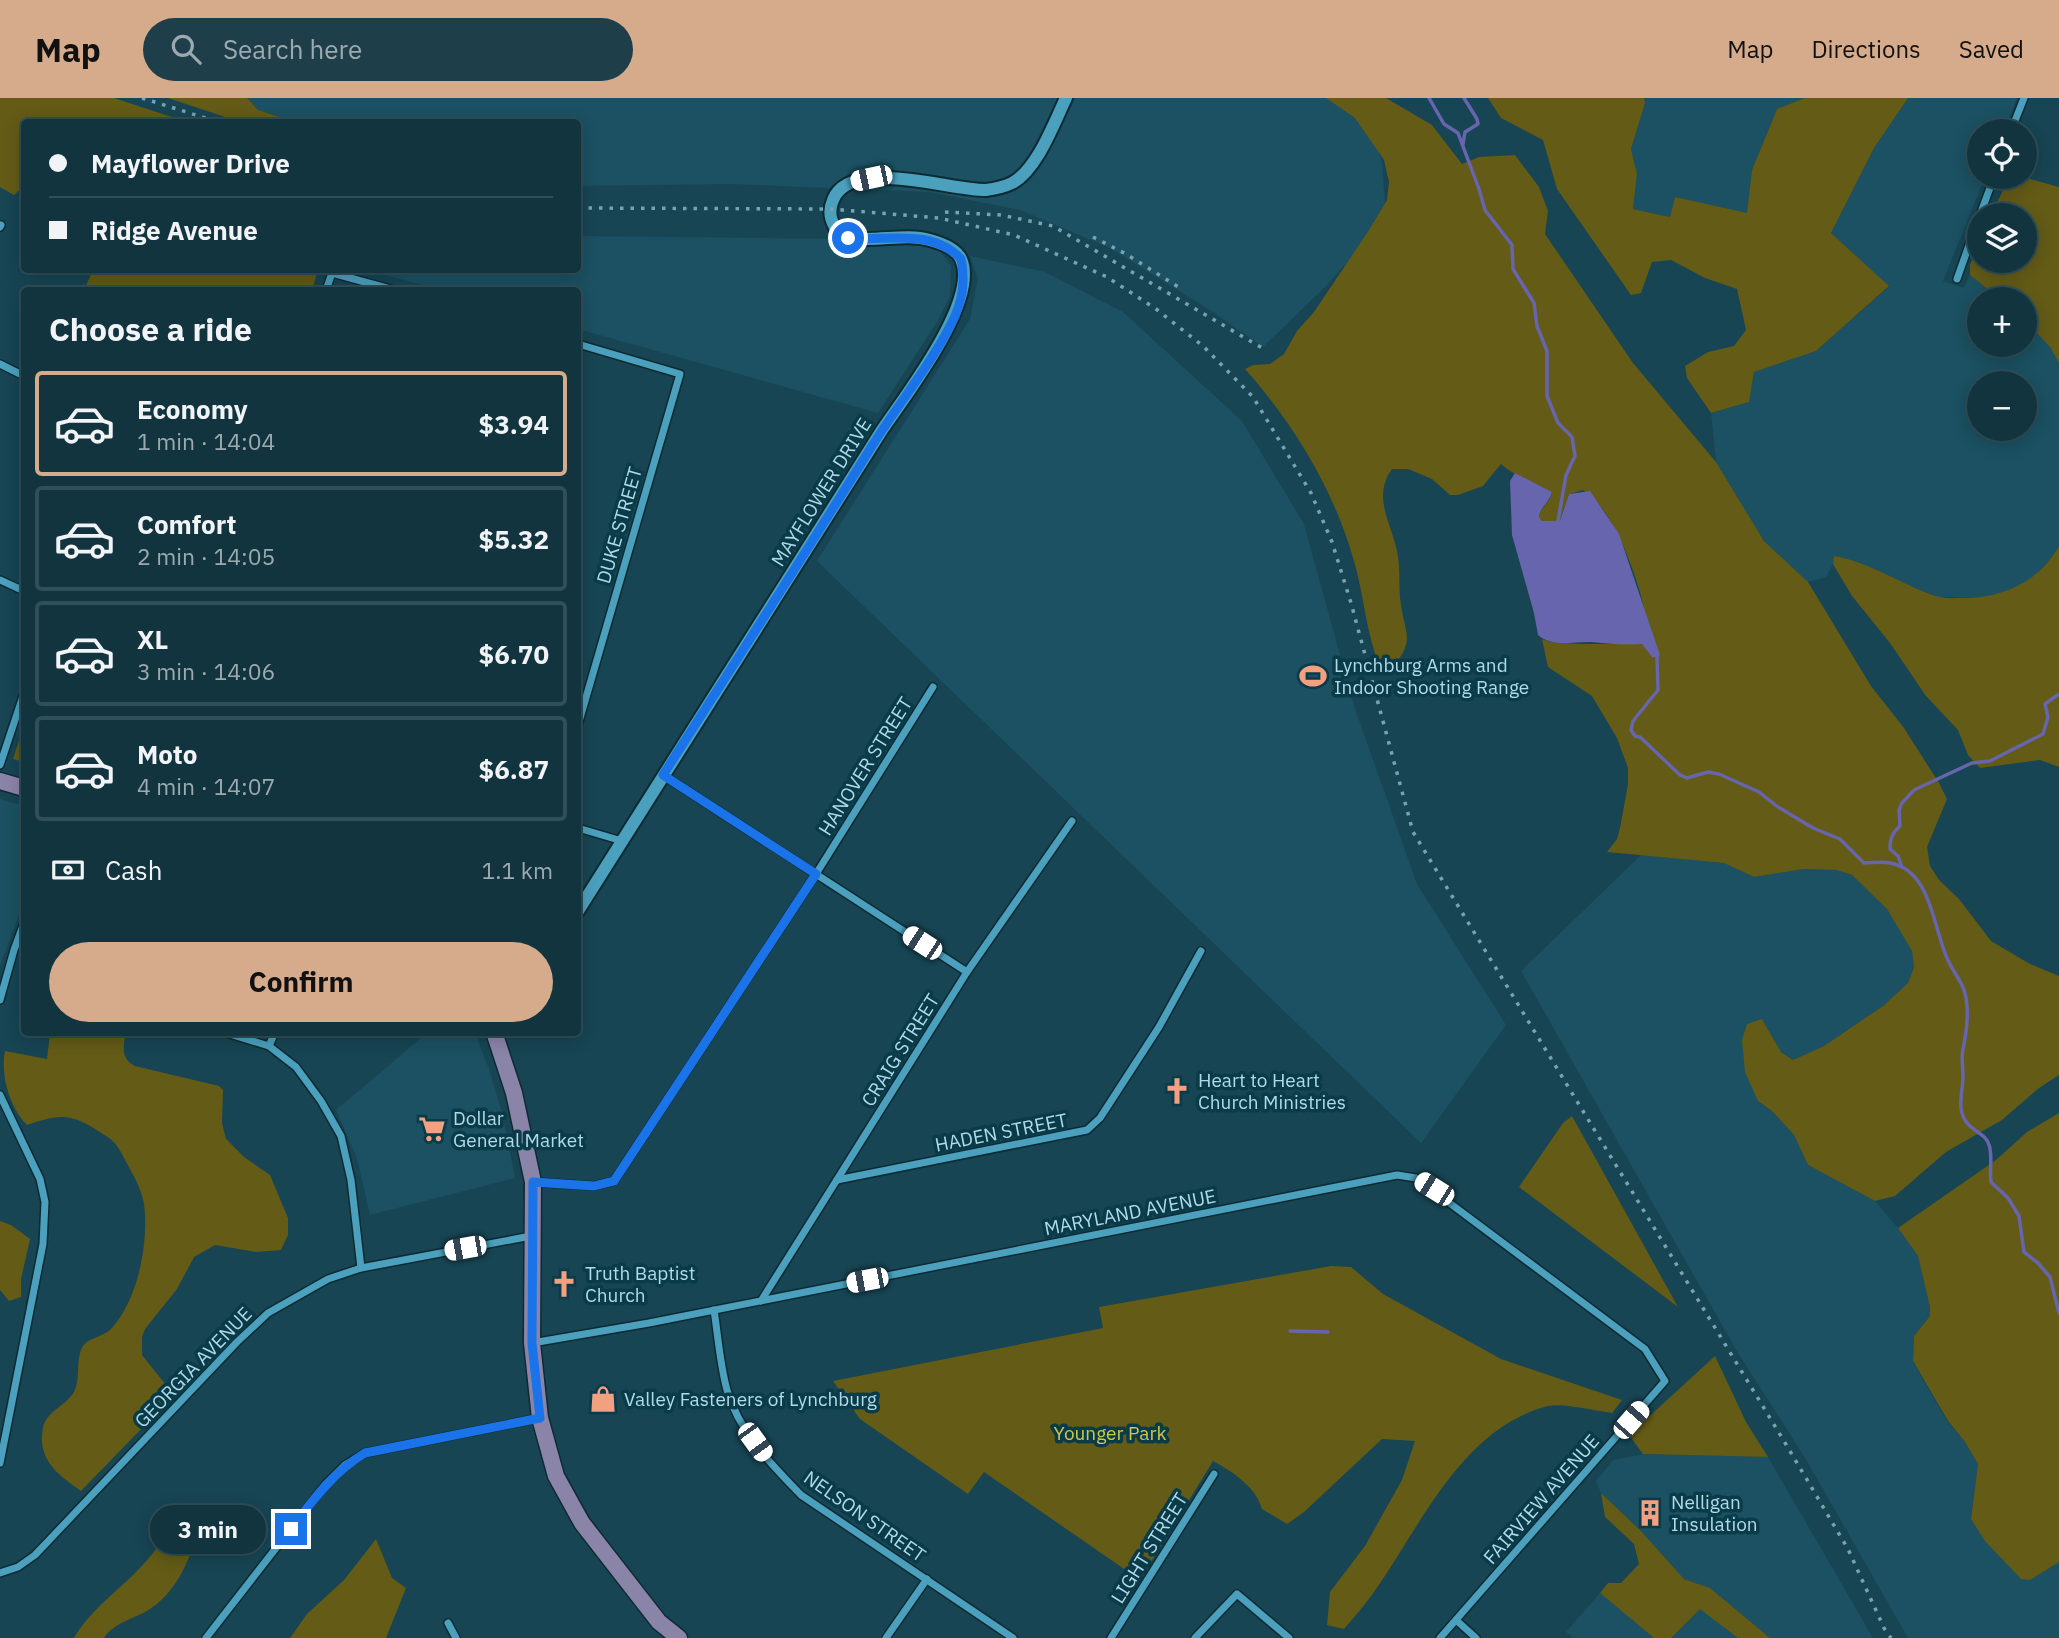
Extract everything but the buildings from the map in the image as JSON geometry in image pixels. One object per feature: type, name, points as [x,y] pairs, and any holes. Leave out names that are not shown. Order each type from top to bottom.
[{"type":"main road","points":[[0,781],[21,787]]},
{"type":"main road","points":[[495,1036],[514,1093],[533,1182],[532,1343],[540,1418],[556,1476],[582,1523],[659,1622],[679,1638]]},
{"type":"street","name":"MAYFLOWER DRIVE","points":[[581,906],[928,361],[961,300],[962,265],[961,259],[953,250],[927,239],[860,239],[840,235],[830,215],[835,195],[852,182],[871,178],[898,178],[971,189],[988,190],[1004,186],[1021,177],[1039,153],[1066,98]]},
{"type":"street","points":[[2016,119],[2024,98]]},
{"type":"street","points":[[1957,279],[1967,252]]},
{"type":"street","points":[[331,273],[383,287]]},
{"type":"street","name":"DUKE STREET","points":[[581,345],[680,374],[581,715]]},
{"type":"street","points":[[0,364],[21,374]]},
{"type":"street","points":[[0,580],[21,590]]},
{"type":"street","name":"HANOVER STREET","points":[[533,1182],[594,1186],[614,1181],[816,874],[933,687]]},
{"type":"street","points":[[0,765],[21,702]]},
{"type":"street","points":[[663,775],[967,972]]},
{"type":"street","name":"CRAIG STREET","points":[[761,1301],[967,972],[1072,821]]},
{"type":"street","points":[[581,829],[622,841]]},
{"type":"street","points":[[0,1000],[21,931]]},
{"type":"street","name":"HADEN STREET","points":[[837,1180],[1087,1130],[1100,1118],[1159,1027],[1201,951]]},
{"type":"street","points":[[236,1036],[269,1046],[296,1067],[321,1101],[341,1136],[351,1180],[361,1268]]},
{"type":"street","points":[[269,1046],[273,1036]]},
{"type":"street","points":[[0,1095],[40,1179],[45,1202],[43,1244],[0,1463]]},
{"type":"street","name":"MARYLAND AVENUE","points":[[532,1343],[761,1301],[1397,1175],[1416,1178],[1434,1189],[1645,1349],[1665,1381]]},
{"type":"street","name":"GEORGIA AVENUE","points":[[0,1573],[18,1567],[35,1555],[237,1342],[268,1313],[328,1279],[361,1268],[531,1236]]},
{"type":"street","name":"NELSON STREET","points":[[714,1310],[727,1389],[738,1419],[771,1464],[801,1495],[1013,1638]]},
{"type":"street","name":"FAIRVIEW AVENUE","points":[[1440,1638],[1665,1381]]},
{"type":"street","points":[[206,1638],[325,1485],[345,1465],[365,1453],[540,1418]]},
{"type":"street","name":"LIGHT STREET","points":[[1111,1638],[1214,1474]]},
{"type":"street","points":[[886,1638],[927,1579]]},
{"type":"street","points":[[1195,1638],[1237,1594],[1289,1638]]},
{"type":"street","points":[[1455,1620],[1476,1638]]},
{"type":"street","points":[[448,1623],[456,1638]]},
{"type":"shaded area","points":[[247,98],[1359,98],[1382,162],[1386,219],[1324,288],[1263,347],[1213,312],[1110,248],[1020,210],[929,192],[730,184],[581,186],[581,119],[286,119],[258,110]]},
{"type":"shaded area","points":[[1644,98],[1805,98],[1777,109],[1752,170],[1747,214],[1675,197],[1670,217],[1633,209],[1637,174],[1631,149],[1645,103]]},
{"type":"shaded area","points":[[1908,98],[2017,98],[2009,119],[1967,119],[1967,189],[1980,189],[1974,203],[1967,203],[1967,222],[1943,281],[1964,288],[1970,275],[1985,287],[1967,287],[1967,357],[2037,357],[2037,332],[2051,347],[2059,363],[2059,546],[2054,556],[2029,581],[2004,592],[1980,598],[1939,597],[1835,556],[1826,577],[1808,582],[1764,541],[1716,462],[1711,413],[1749,402],[1754,372],[1816,351],[1889,287],[1831,233],[1874,148]]},
{"type":"shaded area","points":[[581,236],[855,239],[936,245],[951,266],[950,296],[937,322],[878,413],[581,330],[581,287],[430,287],[377,273],[581,273]]},
{"type":"shaded area","points":[[970,256],[1045,272],[1123,312],[1242,421],[1304,524],[1354,706],[1417,884],[1506,1025],[1421,1143],[817,561],[970,319],[978,278]]},
{"type":"shaded area","points":[[1515,473],[1552,492],[1540,513],[1542,521],[1560,521],[1569,494],[1590,491],[1619,534],[1660,655],[1658,657],[1652,657],[1642,644],[1557,643],[1538,635],[1512,535],[1510,481]]},
{"type":"shaded area","points":[[0,799],[21,805],[21,909],[0,966]]},
{"type":"shaded area","points":[[1641,855],[1725,863],[1754,877],[1804,869],[1836,870],[1852,875],[1865,886],[1887,909],[1905,937],[1912,951],[1914,967],[1908,983],[1883,1006],[1824,1046],[1793,1060],[1781,1052],[1762,1019],[1758,1101],[1772,1111],[1794,1135],[1808,1165],[1875,1201],[1918,1256],[1930,1316],[1914,1336],[1913,1362],[1947,1421],[1965,1442],[1978,1464],[1971,1517],[2053,1564],[2059,1562],[2059,1638],[1908,1638],[1807,1461],[1735,1348],[1521,971]]},
{"type":"shaded area","points":[[423,1036],[476,1036],[503,1116],[515,1178],[370,1215],[357,1158],[336,1110]]},
{"type":"shaded area","points":[[1643,1454],[1768,1457],[1873,1638],[1770,1638],[1710,1588],[1684,1579],[1641,1531],[1601,1493],[1596,1481],[1613,1460]]},
{"type":"shaded area","points":[[1600,1593],[1654,1638],[1573,1638],[1566,1632]]},
{"type":"shaded area","points":[[1700,1608],[1738,1638],[1671,1638]]},
{"type":"green space","points":[[0,98],[114,98],[178,119],[21,119],[21,189],[14,195],[0,187]]},
{"type":"green space","points":[[168,98],[247,98],[258,110],[286,119],[231,119]]},
{"type":"green space","points":[[1326,98],[1386,98],[1432,125],[1462,164],[1479,157],[1515,155],[1539,187],[1548,211],[1545,234],[1633,363],[1716,462],[1764,541],[1808,582],[1871,686],[1904,728],[1939,783],[1947,799],[1927,847],[1930,866],[1939,880],[1959,899],[1991,941],[2030,964],[2059,976],[2059,1075],[2039,1088],[2002,1120],[1946,1152],[1895,1196],[1875,1201],[1808,1165],[1794,1135],[1772,1111],[1758,1101],[1745,1072],[1742,1040],[1747,1024],[1762,1019],[1781,1052],[1793,1060],[1824,1046],[1883,1006],[1908,983],[1914,967],[1912,951],[1887,909],[1852,875],[1836,870],[1804,869],[1754,877],[1724,863],[1607,852],[1617,839],[1620,828],[1628,784],[1628,768],[1617,738],[1592,696],[1548,667],[1542,639],[1580,644],[1642,644],[1647,648],[1650,628],[1630,563],[1614,527],[1594,499],[1583,490],[1569,494],[1560,521],[1542,521],[1540,513],[1552,492],[1501,464],[1483,486],[1458,495],[1450,495],[1432,479],[1408,469],[1392,469],[1386,479],[1383,500],[1398,558],[1400,598],[1407,636],[1405,649],[1394,665],[1379,665],[1354,561],[1324,484],[1296,435],[1245,369],[1253,365],[1270,364],[1284,354],[1387,200],[1389,182],[1384,160],[1355,118]]},
{"type":"green space","points":[[1488,98],[1644,98],[1645,103],[1631,149],[1637,174],[1633,209],[1670,217],[1675,197],[1747,213],[1752,170],[1777,109],[1805,98],[1908,98],[1874,148],[1831,233],[1889,286],[1816,351],[1754,372],[1749,402],[1711,413],[1687,378],[1685,366],[1708,352],[1734,346],[1746,330],[1737,289],[1705,278],[1671,260],[1652,262],[1641,293],[1631,295],[1557,189],[1543,140],[1501,118]]},
{"type":"green space","points":[[2037,181],[2059,187],[2059,363],[2050,347],[2037,333],[2037,287],[1985,287],[1970,275],[2037,273],[2037,203],[1997,203],[2004,189],[2037,189]]},
{"type":"green space","points":[[92,273],[317,273],[313,287],[85,287]]},
{"type":"green space","points":[[2059,546],[2059,767],[2040,760],[1980,768],[1968,755],[1958,730],[1926,696],[1890,643],[1852,596],[1833,564],[1834,556],[1873,568],[1936,596],[1963,598],[1992,595],[2018,586],[2041,569]]},
{"type":"green space","points":[[21,735],[21,761],[13,759]]},
{"type":"green space","points":[[50,1036],[125,1036],[125,1056],[135,1066],[219,1086],[223,1090],[222,1123],[226,1139],[244,1157],[270,1175],[288,1218],[288,1235],[281,1250],[256,1252],[215,1245],[194,1257],[177,1289],[145,1329],[142,1337],[142,1355],[174,1395],[81,1491],[57,1472],[46,1457],[43,1449],[43,1428],[48,1417],[74,1392],[83,1346],[110,1330],[128,1304],[143,1253],[144,1204],[139,1187],[117,1146],[95,1129],[68,1117],[50,1118],[27,1125],[21,1118],[11,1100],[5,1080],[5,1051],[47,1059]]},
{"type":"green space","points":[[2059,1113],[2059,1562],[2030,1580],[2021,1579],[1985,1541],[1971,1519],[1978,1464],[1948,1421],[1913,1361],[1914,1336],[1930,1316],[1930,1307],[1918,1256],[1898,1228],[1996,1160],[2027,1132]]},
{"type":"green space","points":[[1572,1116],[1678,1307],[1519,1187],[1563,1123]]},
{"type":"green space","points":[[0,1221],[11,1225],[30,1239],[21,1279],[21,1297],[9,1301],[0,1290]]},
{"type":"green space","name":"Younger Park","points":[[1331,1266],[1351,1267],[1383,1294],[1501,1359],[1622,1400],[1612,1413],[1571,1406],[1548,1406],[1518,1418],[1491,1435],[1467,1457],[1446,1482],[1374,1592],[1344,1629],[1327,1625],[1330,1592],[1365,1546],[1402,1480],[1415,1441],[1382,1439],[1304,1512],[1287,1524],[1262,1509],[1249,1487],[1236,1475],[1213,1461],[1140,1580],[984,1472],[968,1494],[860,1419],[833,1381],[1103,1328],[1099,1307]]},
{"type":"green space","points":[[1715,1356],[1746,1422],[1768,1457],[1643,1454],[1629,1435]]},
{"type":"green space","points":[[1601,1493],[1641,1531],[1684,1579],[1710,1588],[1770,1638],[1738,1638],[1700,1609],[1671,1638],[1654,1638],[1600,1593],[1608,1583],[1621,1583],[1639,1564],[1634,1544],[1605,1517]]},
{"type":"green space","points":[[188,1516],[204,1516],[178,1579],[161,1600],[150,1609],[113,1628],[104,1638],[74,1638],[96,1610]]},
{"type":"green space","points":[[376,1539],[392,1578],[406,1588],[386,1638],[290,1638],[307,1614],[344,1580]]},
{"type":"waterway","points":[[1429,98],[1444,124],[1458,133],[1485,210],[1512,245],[1513,269],[1534,303],[1537,326],[1547,351],[1547,396],[1558,423],[1572,437],[1575,456],[1566,475],[1558,521]]},
{"type":"waterway","points":[[1463,144],[1465,132],[1478,124],[1464,98]]},
{"type":"waterway","points":[[1657,657],[1658,690],[1633,721],[1631,730],[1635,736],[1640,737],[1680,775],[1687,778],[1708,772],[1719,774],[1759,792],[1813,828],[1840,839],[1864,863],[1887,862],[1904,868],[1922,888],[1947,958],[1966,999],[1967,1023],[1962,1056],[1963,1116],[1966,1122],[1987,1140],[1991,1153],[1991,1182],[2008,1198],[2019,1216],[2024,1252],[2050,1277],[2059,1313]]},
{"type":"waterway","points":[[1902,867],[1898,856],[1890,849],[1892,836],[1900,826],[1899,810],[1902,803],[1914,790],[1972,763],[1990,761],[2043,734],[2048,717],[2045,704],[2059,694]]},
{"type":"waterway","points":[[1290,1331],[1328,1332]]},
{"type":"railway","points":[[142,98],[208,119]]},
{"type":"railway","points":[[581,208],[830,209],[939,218],[1014,235],[1107,277],[1156,309],[1203,346],[1253,397],[1311,493],[1332,542],[1413,832],[1784,1441],[1848,1549],[1891,1638]]},
{"type":"railway","points":[[945,212],[1001,215],[1053,226],[1264,349]]},
{"type":"railway","points":[[1093,237],[1180,288]]},
{"type":"place","name":"Lynchburg Arms and Indoor Shooting Range","points":[[1313,676]]},
{"type":"place","name":"Heart to Heart Church Ministries","points":[[1177,1091]]},
{"type":"place","name":"Dollar General Market","points":[[432,1129]]},
{"type":"place","name":"Truth Baptist Church","points":[[564,1284]]},
{"type":"place","name":"Valley Fasteners of Lynchburg","points":[[603,1399]]},
{"type":"place","name":"Nelligan Insulation","points":[[1650,1513]]},
{"type":"route","points":[[291,1529],[325,1485],[345,1465],[365,1453],[540,1418],[532,1343],[533,1182],[594,1186],[614,1181],[816,874],[663,775],[928,361],[961,300],[961,259],[945,245],[927,239],[848,238]]}]
